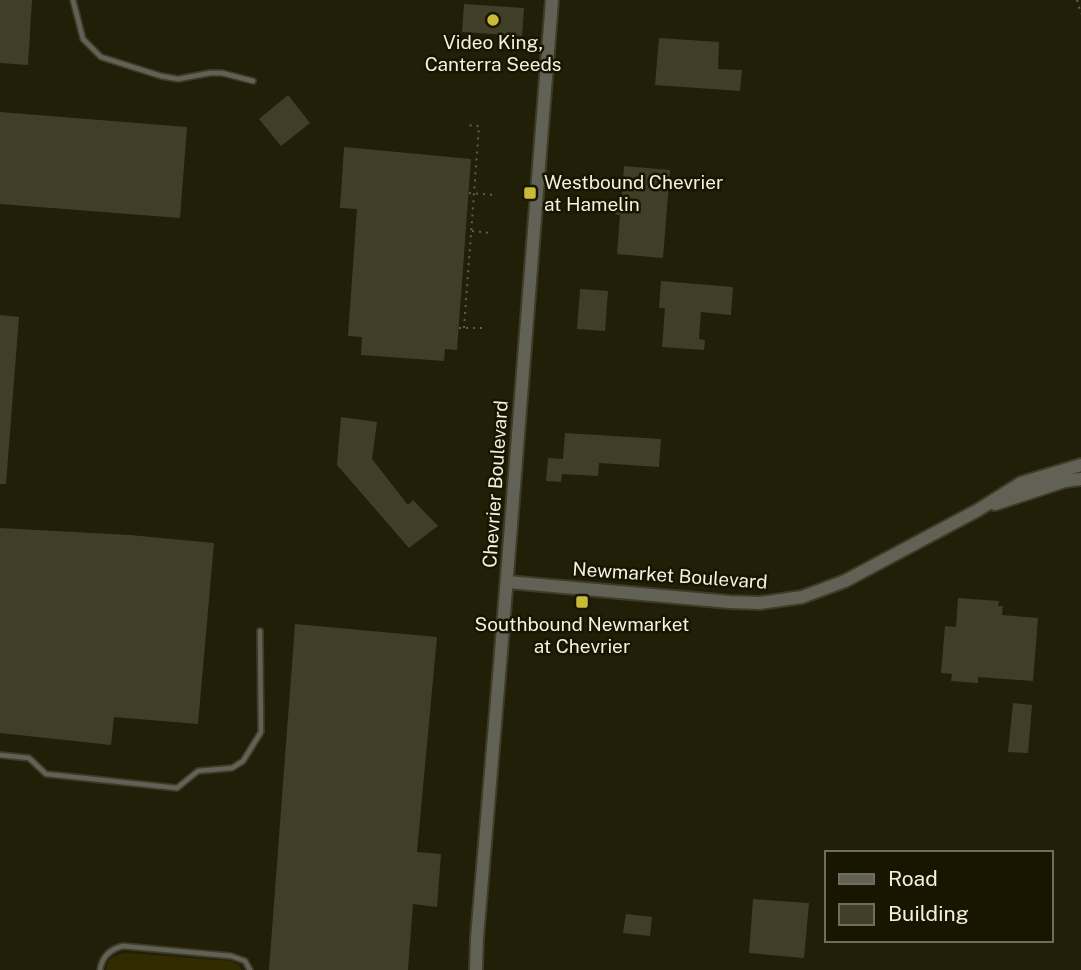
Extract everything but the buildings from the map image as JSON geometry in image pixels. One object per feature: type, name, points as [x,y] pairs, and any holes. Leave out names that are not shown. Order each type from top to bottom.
[{"type":"street","name":"Chevrier Boulevard","points":[[476,970],[552,0]]},
{"type":"street","name":"Newmarket Boulevard","points":[[507,582],[730,602],[760,603],[802,597],[845,581],[978,510],[1021,483],[1081,465]]},
{"type":"street","name":"Newmarket Boulevard","points":[[978,510],[1065,481],[1081,479]]},
{"type":"lane","points":[[73,0],[83,39],[101,57],[178,79],[222,73],[253,81]]},
{"type":"lane","points":[[0,754],[29,758],[46,774],[177,788],[198,771],[232,768],[243,761],[261,732],[260,631]]},
{"type":"lane","points":[[100,970],[109,952],[123,946],[231,956],[245,961],[250,970]]},
{"type":"path","points":[[1077,0],[1081,14]]},
{"type":"path","points":[[464,328],[479,126],[466,125]]},
{"type":"path","points":[[469,193],[494,195]]},
{"type":"path","points":[[471,231],[491,233]]},
{"type":"path","points":[[465,240],[470,240]]},
{"type":"path","points":[[461,300],[466,300]]},
{"type":"path","points":[[459,328],[484,328]]},
{"type":"shaded area","points":[[127,953],[230,961],[242,970],[106,970],[112,957]]},
{"type":"place","name":"Video King, Canterra Seeds","points":[[493,20]]},
{"type":"place","name":"Westbound Chevrier at Hamelin","points":[[530,193]]},
{"type":"place","name":"Southbound Newmarket at Chevrier","points":[[582,602]]}]
